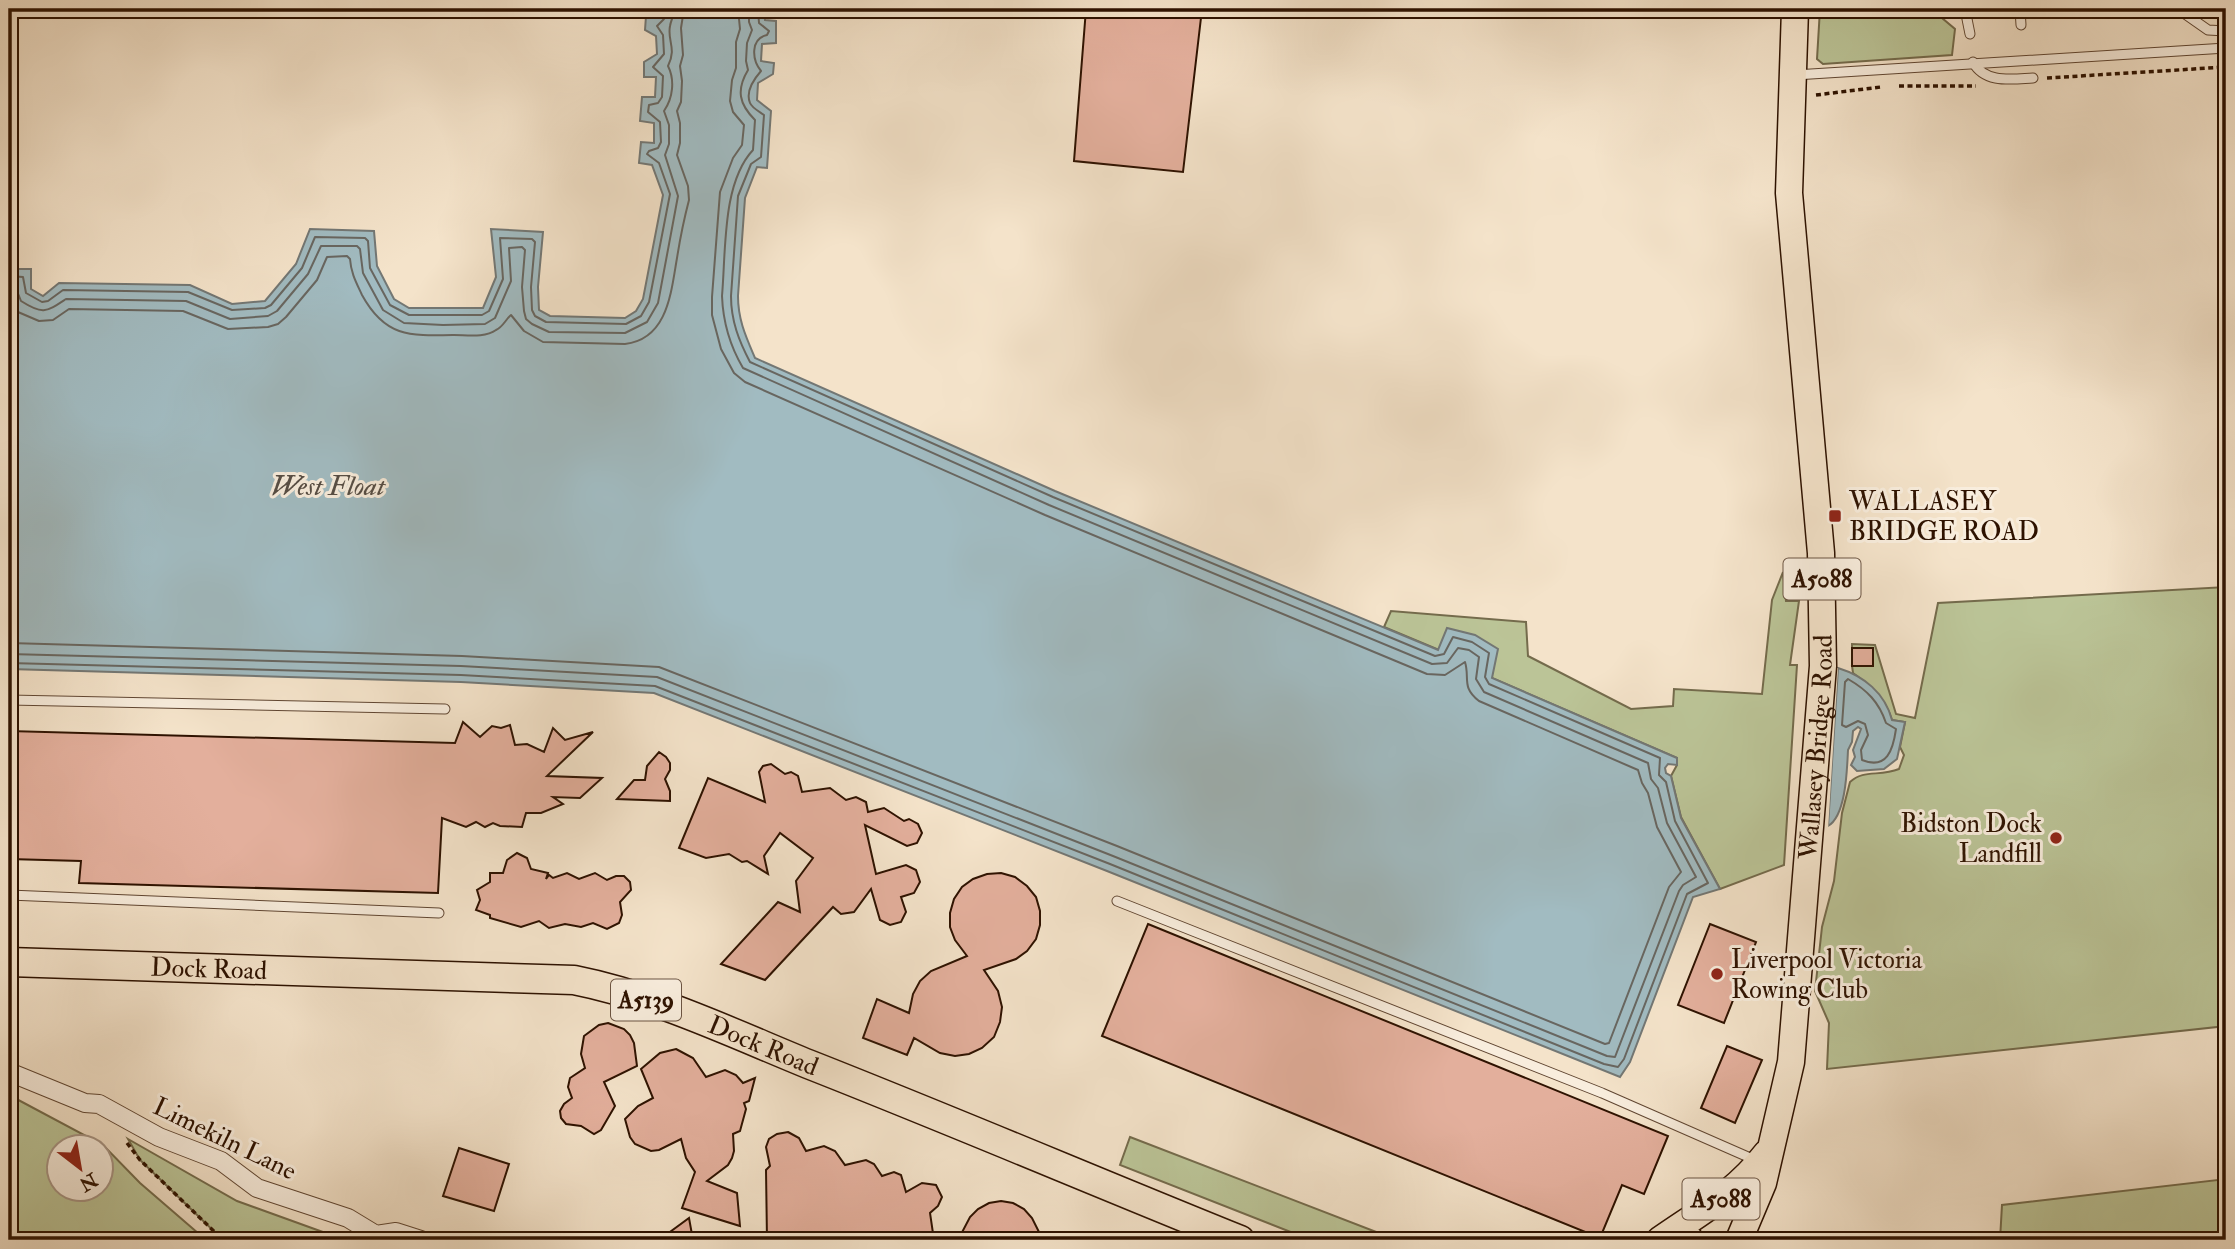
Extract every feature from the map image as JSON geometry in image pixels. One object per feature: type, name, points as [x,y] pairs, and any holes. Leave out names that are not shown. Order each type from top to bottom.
[{"type":"highway","name":"Dock Road","points":[[9,962],[574,980],[608,987],[797,1059],[1240,1240]]},
{"type":"highway","points":[[1666,1240],[1689,1240]]},
{"type":"main road","name":"Wallasey Bridge Road","points":[[1765,1155],[1791,1062],[1824,666],[1821,553],[1789,193],[1795,9]]},
{"type":"main road","name":"A5088","points":[[1660,1240],[1732,1192],[1765,1155]]},
{"type":"main road","name":"A5088","points":[[1739,1240],[1763,1183],[1765,1155]]},
{"type":"street","name":"Limekiln Lane","points":[[9,1072],[85,1103],[99,1104],[159,1137],[221,1161],[257,1188],[348,1218],[376,1235],[396,1232],[421,1240]]},
{"type":"lane","points":[[1965,9],[1970,34]]},
{"type":"lane","points":[[2020,9],[2021,25]]},
{"type":"lane","points":[[2179,9],[2208,30],[2226,31]]},
{"type":"lane","points":[[1793,75],[2226,48]]},
{"type":"lane","points":[[1973,62],[1976,69],[1992,78],[2034,78]]},
{"type":"lane","points":[[9,700],[445,709]]},
{"type":"lane","points":[[9,895],[439,913]]},
{"type":"lane","points":[[1117,901],[1765,1155]]},
{"type":"path","points":[[123,1138],[140,1160],[223,1240]]},
{"type":"green space","points":[[1820,9],[1942,9],[1942,18],[1955,29],[1952,55],[1823,64],[1817,59]]},
{"type":"green space","points":[[1783,572],[1786,601],[1799,601],[1790,665],[1797,665],[1784,865],[1720,889],[1681,817],[1671,776],[1677,765],[1677,758],[1492,678],[1439,650],[1384,627],[1391,611],[1526,622],[1528,656],[1631,709],[1673,706],[1674,689],[1762,694],[1772,600]]},
{"type":"green space","name":"Bidston Dock Landfill","points":[[2226,587],[2226,1026],[1827,1069],[1829,1023],[1815,991],[1822,927],[1834,881],[1842,813],[1850,782],[1866,774],[1899,769],[1904,755],[1900,747],[1905,722],[1892,720],[1877,693],[1853,673],[1852,666],[1873,665],[1873,648],[1852,648],[1852,644],[1875,645],[1896,714],[1915,718],[1938,603]]},
{"type":"green space","points":[[9,1095],[82,1134],[46,1134],[46,1204],[116,1204],[116,1158],[140,1183],[206,1240],[9,1240]]},
{"type":"green space","points":[[1130,1137],[1397,1240],[1311,1240],[1120,1165]]},
{"type":"green space","points":[[128,1139],[237,1201],[345,1240],[223,1240],[140,1160]]},
{"type":"green space","points":[[2226,1179],[2226,1240],[2000,1240],[2002,1205]]},
{"type":"water","name":"West Float","points":[[658,9],[764,9],[765,20],[776,21],[776,43],[762,44],[761,61],[774,63],[773,74],[758,83],[757,100],[771,111],[767,168],[757,167],[745,198],[738,296],[741,321],[755,358],[1055,491],[1438,650],[1447,628],[1475,635],[1498,649],[1492,678],[1677,758],[1677,765],[1668,764],[1666,773],[1671,776],[1681,818],[1720,889],[1693,897],[1630,1062],[1620,1077],[654,693],[461,682],[9,669],[9,269],[31,269],[31,289],[43,296],[59,283],[190,285],[232,304],[265,301],[296,264],[310,229],[374,231],[377,266],[394,299],[409,308],[483,308],[496,277],[491,229],[543,232],[538,287],[539,310],[550,316],[625,318],[636,311],[643,299],[663,195],[652,165],[639,163],[641,142],[654,143],[654,123],[640,121],[642,97],[655,97],[656,77],[644,77],[644,62],[657,54],[656,36],[645,30],[646,16],[658,17]]},
{"type":"water","points":[[1838,668],[1865,681],[1879,694],[1892,720],[1905,722],[1897,759],[1884,769],[1857,771],[1851,765],[1861,729],[1858,727],[1853,731],[1842,803],[1839,813],[1828,826]]},
{"type":"pier","points":[[1835,668],[1838,668],[1828,830],[1825,826]]},
{"type":"building","points":[[1086,9],[1202,9],[1183,172],[1074,161]]},
{"type":"building","points":[[1852,648],[1873,648],[1873,666],[1852,666]]},
{"type":"building","points":[[463,722],[480,737],[492,726],[501,728],[510,725],[515,745],[527,744],[544,752],[553,728],[565,740],[593,732],[547,776],[602,778],[580,798],[553,797],[563,804],[541,813],[526,813],[522,827],[493,823],[485,827],[476,822],[466,827],[442,818],[438,893],[79,883],[81,861],[9,859],[9,731],[455,743]]},
{"type":"building","points":[[659,752],[670,763],[665,779],[670,791],[670,801],[617,799],[634,780],[645,780],[647,766]]},
{"type":"building","points":[[771,764],[785,774],[791,772],[798,776],[802,792],[830,788],[846,800],[856,797],[866,802],[868,812],[884,808],[904,821],[909,819],[918,824],[922,833],[917,843],[907,846],[865,825],[876,874],[906,865],[916,870],[920,882],[914,893],[901,897],[906,912],[901,922],[890,925],[880,920],[871,889],[854,912],[841,914],[833,907],[765,980],[721,964],[778,902],[800,912],[796,881],[813,858],[780,833],[764,856],[768,874],[729,854],[706,858],[679,848],[708,778],[765,802],[759,772],[763,766]]},
{"type":"building","points":[[517,853],[527,858],[531,869],[548,873],[546,879],[549,875],[553,878],[567,873],[579,879],[595,873],[607,880],[624,876],[630,882],[631,890],[620,902],[622,915],[619,923],[607,929],[593,923],[581,927],[565,924],[549,928],[539,921],[521,927],[490,918],[490,915],[476,910],[480,900],[477,890],[490,882],[490,873],[503,873],[507,860]]},
{"type":"building","points":[[1001,873],[1015,877],[1036,897],[1040,925],[1036,939],[1027,951],[1016,959],[984,970],[998,991],[1002,1007],[994,1037],[982,1048],[955,1056],[940,1053],[914,1038],[907,1055],[863,1038],[877,999],[909,1013],[913,994],[920,981],[931,971],[967,956],[955,940],[950,927],[954,899],[962,887],[973,879]]},
{"type":"building","points":[[1148,924],[1668,1136],[1644,1194],[1622,1185],[1600,1238],[1102,1036]]},
{"type":"building","name":"Liverpool Victoria Rowing Club","points":[[1710,924],[1756,942],[1724,1023],[1678,1005]]},
{"type":"building","points":[[608,1023],[624,1029],[630,1035],[634,1043],[637,1066],[604,1082],[615,1106],[601,1130],[594,1134],[581,1126],[566,1124],[560,1111],[572,1098],[568,1087],[570,1078],[585,1068],[581,1054],[584,1036],[599,1025]]},
{"type":"building","points":[[1727,1046],[1762,1060],[1735,1123],[1701,1108]]},
{"type":"building","points":[[676,1049],[693,1058],[706,1077],[725,1070],[736,1075],[743,1083],[755,1078],[749,1101],[744,1103],[746,1109],[740,1131],[733,1134],[732,1158],[728,1165],[707,1181],[737,1193],[740,1226],[682,1208],[695,1172],[686,1158],[681,1139],[651,1151],[635,1144],[630,1137],[625,1119],[638,1106],[653,1098],[641,1069],[660,1053]]},
{"type":"building","points":[[788,1132],[799,1138],[806,1151],[824,1146],[835,1151],[845,1165],[866,1160],[874,1164],[882,1176],[894,1172],[901,1175],[906,1192],[922,1183],[936,1185],[942,1197],[938,1206],[930,1213],[934,1240],[767,1240],[766,1170],[770,1166],[766,1147],[769,1139]]},
{"type":"building","points":[[459,1148],[509,1164],[494,1211],[443,1196]]},
{"type":"building","points":[[1001,1201],[1024,1209],[1032,1218],[1043,1240],[958,1240],[970,1217],[978,1209]]},
{"type":"building","points":[[689,1218],[693,1240],[659,1240]]},
{"type":"place","name":"WALLASEY BRIDGE ROAD","points":[[1835,516]]},
{"type":"place","name":"Bidston Dock Landfill","points":[[2056,838]]},
{"type":"place","name":"Liverpool Victoria Rowing Club","points":[[1717,974]]}]
